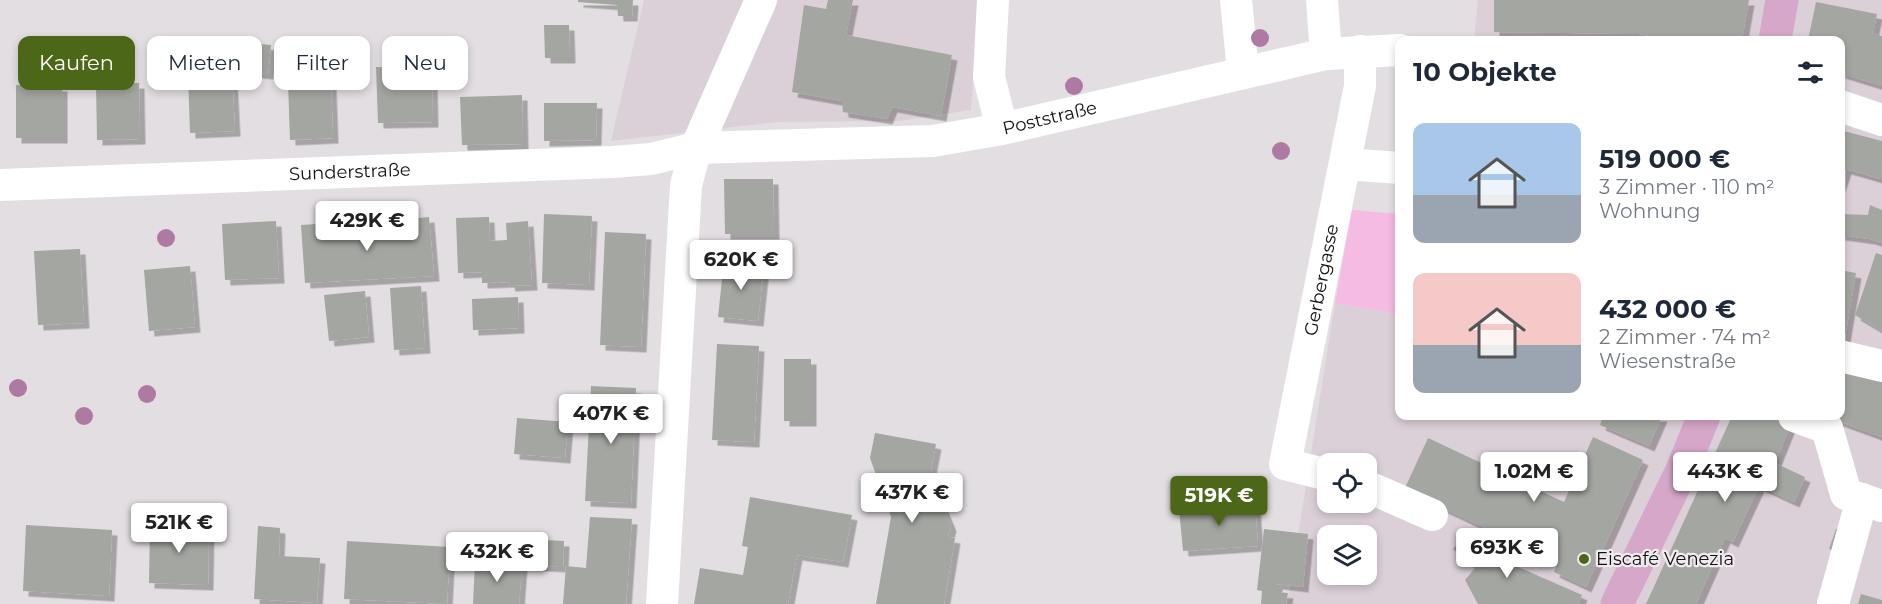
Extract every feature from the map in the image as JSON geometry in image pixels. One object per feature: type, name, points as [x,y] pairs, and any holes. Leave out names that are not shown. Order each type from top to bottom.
[{"type":"main road","points":[[1776,36],[1782,0]]},
{"type":"main road","points":[[1617,604],[1682,470],[1702,420]]},
{"type":"street","points":[[662,604],[686,185],[696,148],[761,0]]},
{"type":"street","points":[[993,0],[989,77],[1002,129]]},
{"type":"street","points":[[1236,0],[1243,72]]},
{"type":"street","points":[[1322,0],[1326,54]]},
{"type":"street","name":"Poststraße","points":[[696,148],[933,141],[1002,129],[1326,54],[1395,50]]},
{"type":"street","name":"Gerbergasse","points":[[1317,472],[1285,464],[1360,86],[1360,51]]},
{"type":"street","points":[[1845,108],[1882,120]]},
{"type":"street","name":"Sunderstraße","points":[[0,185],[613,162],[651,159],[696,148]]},
{"type":"street","points":[[1345,164],[1395,168]]},
{"type":"street","points":[[1845,357],[1882,366]]},
{"type":"street","points":[[1805,420],[1827,428],[1846,494],[1872,503],[1833,604]]},
{"type":"street","points":[[1377,491],[1432,515]]},
{"type":"shaded area","points":[[644,0],[980,0],[971,110],[899,121],[777,122],[611,141]]},
{"type":"shaded area","points":[[1478,0],[1882,0],[1882,604],[1287,604],[1335,303],[1395,313],[1395,420],[1845,420],[1845,36],[1474,36]]},
{"type":"shaded area","points":[[1352,210],[1395,214],[1395,313],[1335,303]]},
{"type":"building","points":[[578,0],[633,0],[632,16],[618,16],[617,5],[578,2]]},
{"type":"building","points":[[828,0],[853,0],[846,35],[952,55],[941,116],[892,107],[887,119],[843,112],[842,101],[792,92],[804,5],[826,9]]},
{"type":"building","points":[[1494,0],[1749,0],[1743,36],[1494,32]]},
{"type":"building","points":[[1816,2],[1877,14],[1873,33],[1882,36],[1882,86],[1845,75],[1845,36],[1809,36]]},
{"type":"building","points":[[544,25],[569,25],[570,58],[545,58]]},
{"type":"building","points":[[262,44],[271,45],[268,74],[262,73]]},
{"type":"building","points":[[376,67],[382,67],[382,90],[432,90],[433,122],[378,123]]},
{"type":"building","points":[[135,83],[139,83],[140,139],[97,140],[96,90],[135,90]]},
{"type":"building","points":[[16,85],[18,85],[18,90],[62,90],[62,138],[16,138]]},
{"type":"building","points":[[189,90],[233,90],[235,131],[190,133]]},
{"type":"building","points":[[288,90],[331,90],[333,138],[290,140]]},
{"type":"building","points":[[522,95],[523,144],[462,145],[460,97]]},
{"type":"building","points":[[544,103],[597,103],[596,140],[544,141]]},
{"type":"building","points":[[1845,131],[1882,141],[1881,179],[1846,169],[1845,172]]},
{"type":"building","points":[[724,179],[773,179],[774,234],[725,234]]},
{"type":"building","points":[[1870,205],[1882,210],[1882,243],[1845,236],[1845,214],[1868,215]]},
{"type":"building","points":[[544,214],[592,216],[589,285],[542,283]]},
{"type":"building","points":[[429,217],[434,276],[305,283],[301,225],[346,222],[347,233],[387,229],[386,221]]},
{"type":"building","points":[[489,217],[490,241],[507,240],[506,223],[528,221],[532,285],[510,286],[509,282],[482,283],[482,272],[458,273],[456,218]]},
{"type":"building","points":[[276,221],[279,278],[225,280],[222,224]]},
{"type":"building","points":[[605,232],[646,234],[641,347],[600,345]]},
{"type":"building","points":[[80,249],[84,323],[38,325],[34,251]]},
{"type":"building","points":[[1876,253],[1882,255],[1882,331],[1855,315]]},
{"type":"building","points":[[724,261],[764,265],[758,321],[718,317]]},
{"type":"building","points":[[190,266],[195,327],[149,331],[144,270]]},
{"type":"building","points":[[1845,271],[1856,273],[1845,337]]},
{"type":"building","points":[[421,286],[425,348],[394,350],[390,288]]},
{"type":"building","points":[[365,291],[369,337],[329,341],[324,295]]},
{"type":"building","points":[[518,297],[519,328],[473,330],[472,299]]},
{"type":"building","points":[[717,344],[759,346],[754,442],[712,440]]},
{"type":"building","points":[[784,359],[811,359],[811,421],[784,421]]},
{"type":"building","points":[[1845,367],[1882,375],[1882,437],[1835,420],[1845,420]]},
{"type":"building","points":[[591,386],[636,388],[631,503],[585,501]]},
{"type":"building","points":[[517,418],[568,422],[565,458],[514,454]]},
{"type":"building","points":[[1602,420],[1660,420],[1649,446],[1600,425]]},
{"type":"building","points":[[1730,420],[1792,420],[1775,463],[1805,477],[1794,502],[1759,486],[1733,542],[1725,538],[1696,604],[1646,604]]},
{"type":"building","points":[[875,433],[936,444],[930,475],[951,526],[948,537],[955,538],[944,604],[876,604],[891,517],[870,458]]},
{"type":"building","points":[[1593,437],[1643,460],[1586,587],[1554,572],[1558,562],[1404,490],[1428,438],[1564,502]]},
{"type":"building","points":[[750,497],[852,515],[843,562],[797,555],[788,604],[694,604],[700,568],[743,575],[748,547],[742,546]]},
{"type":"building","points":[[1255,503],[1258,546],[1183,551],[1179,509]]},
{"type":"building","points":[[590,517],[632,519],[626,604],[563,604],[566,566],[586,568]]},
{"type":"building","points":[[150,523],[209,524],[208,585],[149,583]]},
{"type":"building","points":[[26,525],[112,530],[109,596],[23,591]]},
{"type":"building","points":[[258,526],[280,528],[279,556],[320,558],[317,603],[254,599]]},
{"type":"building","points":[[1264,529],[1308,534],[1303,587],[1277,584],[1277,592],[1288,593],[1286,604],[1261,604],[1262,591],[1257,590]]},
{"type":"building","points":[[1836,529],[1845,532],[1839,552],[1829,549]]},
{"type":"building","points":[[1470,530],[1492,549],[1512,561],[1511,564],[1582,595],[1578,604],[1478,604],[1465,580],[1475,568],[1453,549]]},
{"type":"building","points":[[526,539],[564,541],[563,567],[524,565]]},
{"type":"building","points":[[347,541],[450,547],[447,604],[344,599]]},
{"type":"building","points":[[475,562],[522,564],[519,604],[473,604]]},
{"type":"building","points":[[1861,594],[1882,600],[1882,604],[1858,604]]},
{"type":"place","name":"Eiscafé Venezia","points":[[1584,559]]}]
